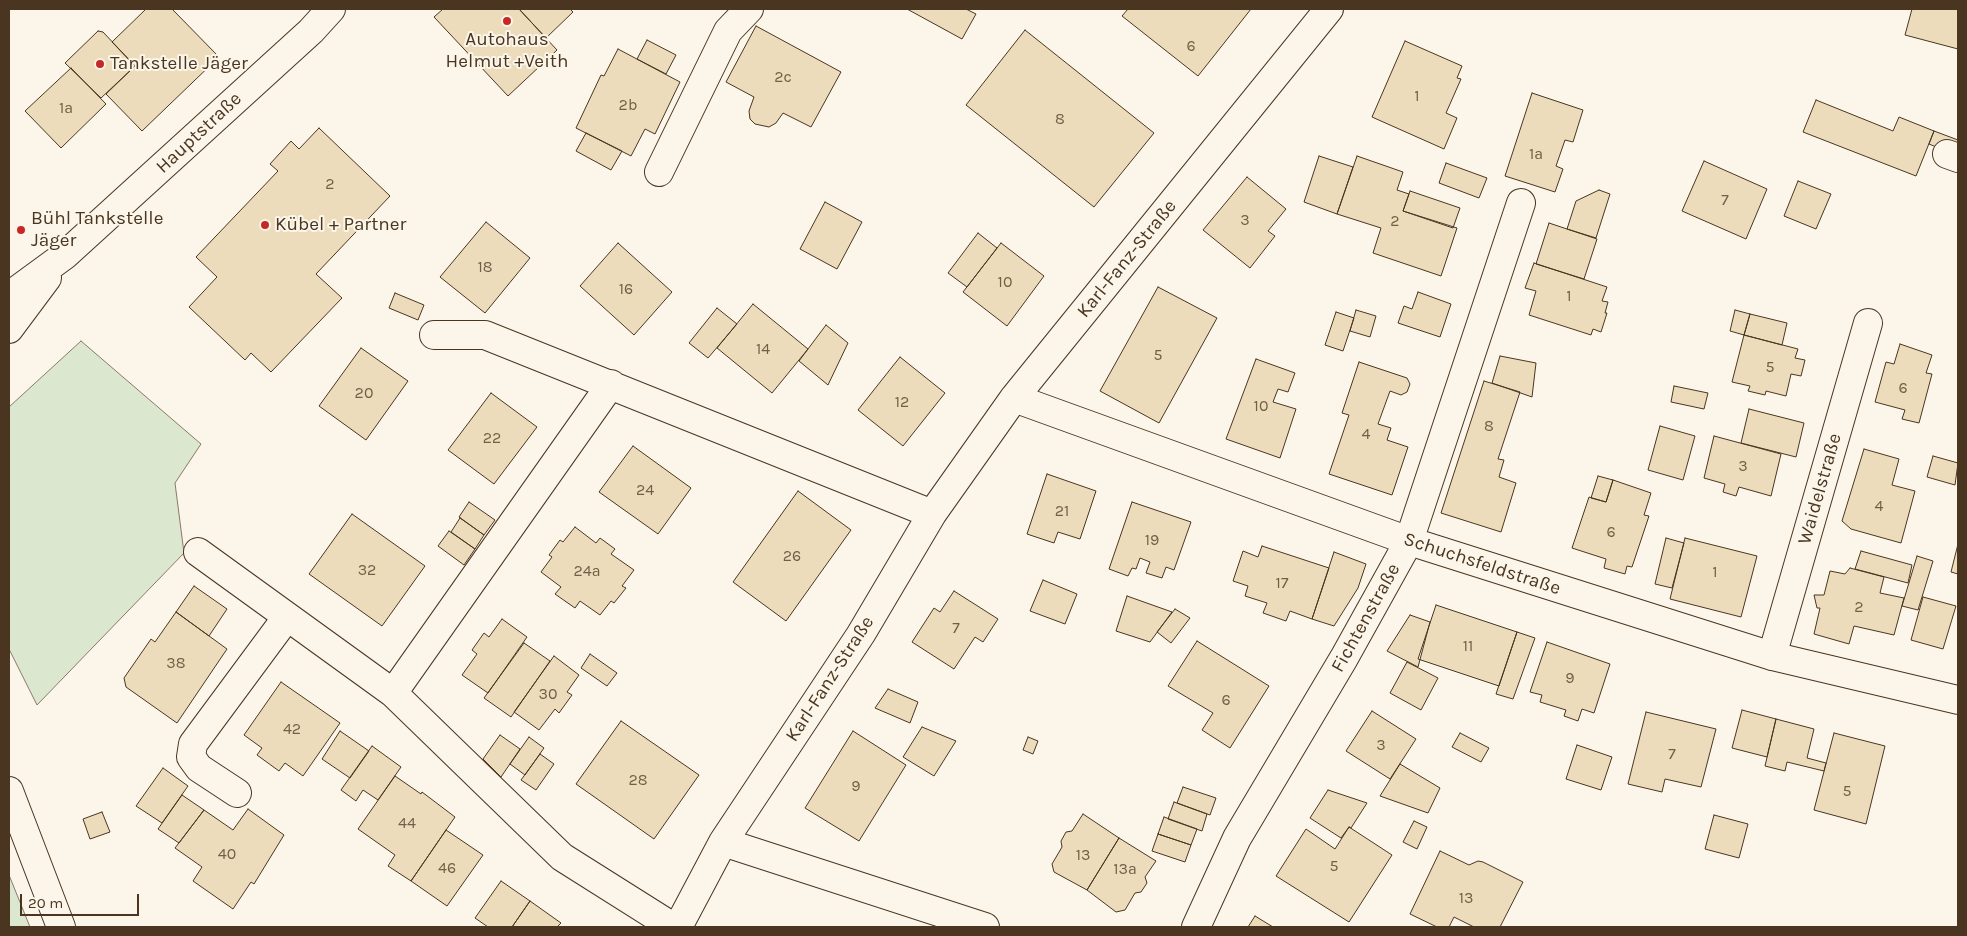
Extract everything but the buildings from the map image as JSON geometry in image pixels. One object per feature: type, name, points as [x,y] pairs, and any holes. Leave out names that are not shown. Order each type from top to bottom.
[{"type":"street","name":"Hauptstraße","points":[[9,296],[65,255],[311,31],[332,9]]},
{"type":"street","points":[[658,172],[728,31],[749,9]]},
{"type":"street","name":"Karl-Fanz-Straße","points":[[678,927],[723,842],[861,634],[932,514],[1014,398],[1329,9]]},
{"type":"street","name":"Fichtenstraße","points":[[1196,927],[1237,838],[1344,658],[1409,541],[1521,203]]},
{"type":"street","name":"Hauptstraße","points":[[9,329],[65,255]]},
{"type":"street","name":"Waidelstraße","points":[[1772,656],[1868,323]]},
{"type":"street","points":[[434,335],[485,335],[932,514]]},
{"type":"street","points":[[392,693],[610,384]]},
{"type":"street","name":"Schuchsfeldstraße","points":[[1014,398],[1409,541],[1772,656],[1958,700]]},
{"type":"street","points":[[198,552],[392,693],[562,857],[673,927]]},
{"type":"street","points":[[237,793],[199,768],[192,757],[193,744],[287,617]]},
{"type":"street","points":[[9,791],[60,927]]},
{"type":"street","points":[[723,842],[986,927]]},
{"type":"green space","points":[[81,341],[201,444],[175,483],[184,553],[37,705],[9,649],[9,407]]},
{"type":"green space","points":[[9,875],[30,927],[9,927]]},
{"type":"place","name":"Autohaus Helmut +Veith","points":[[507,21]]},
{"type":"place","name":"Tankstelle Jäger","points":[[100,64]]},
{"type":"place","name":"Kübel + Partner","points":[[265,225]]},
{"type":"place","name":"Bühl Tankstelle Jäger","points":[[21,230]]}]
